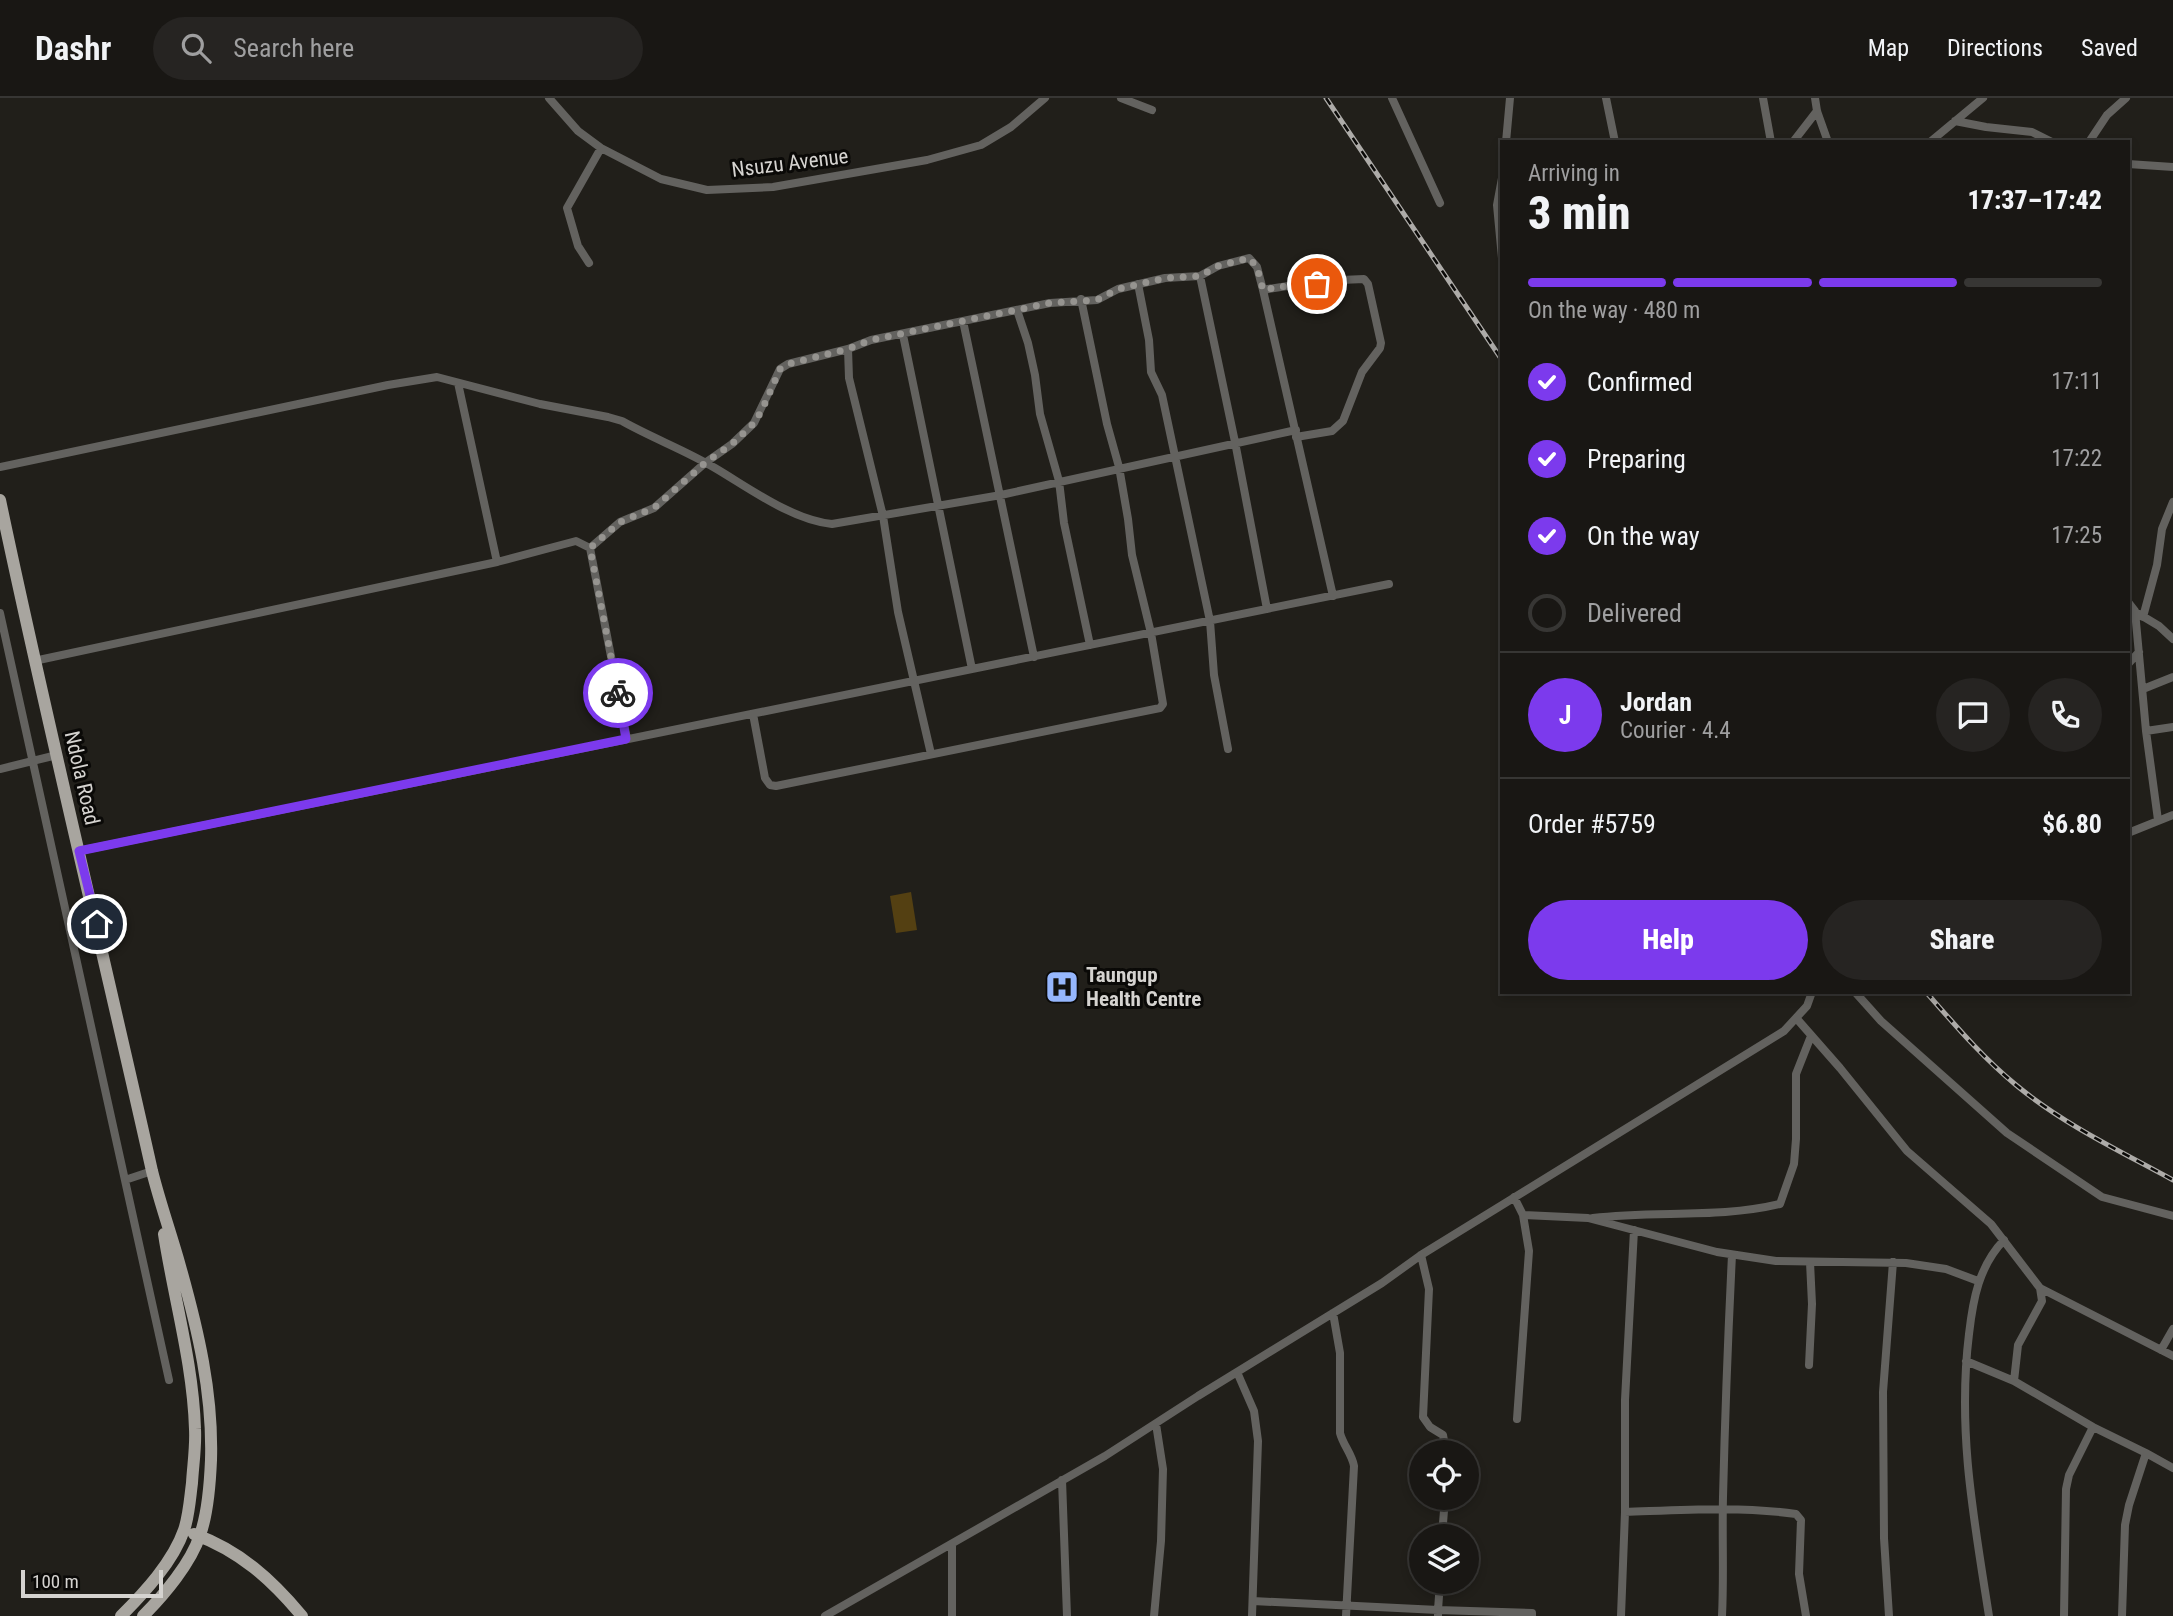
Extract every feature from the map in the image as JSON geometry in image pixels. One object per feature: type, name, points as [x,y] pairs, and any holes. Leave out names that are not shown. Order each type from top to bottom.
[{"type":"main road","name":"Ndola Road","points":[[0,500],[34,661],[156,1188]]},
{"type":"main road","points":[[121,1616],[144,1593],[165,1565],[184,1531],[196,1431],[187,1358],[156,1188]]},
{"type":"main road","points":[[144,1616],[179,1574],[200,1536],[211,1461],[211,1414],[204,1359],[180,1264],[156,1188]]},
{"type":"main road","points":[[184,1531],[225,1548],[264,1574],[302,1616]]},
{"type":"street","name":"Nsuzu Avenue","points":[[550,98],[578,131],[601,148],[661,179],[707,190],[773,187],[927,160],[981,145],[1011,127],[1045,98]]},
{"type":"street","points":[[1121,98],[1152,110]]},
{"type":"street","points":[[1392,98],[1440,203]]},
{"type":"street","points":[[1506,140],[1510,98]]},
{"type":"street","points":[[1606,98],[1615,140]]},
{"type":"street","points":[[1763,98],[1771,140]]},
{"type":"street","points":[[1815,98],[1827,140]]},
{"type":"street","points":[[1932,140],[1983,98]]},
{"type":"street","points":[[2090,140],[2107,115],[2126,98]]},
{"type":"street","points":[[1795,140],[1817,111]]},
{"type":"street","points":[[1955,121],[2032,132],[2048,140]]},
{"type":"street","points":[[589,263],[578,246],[567,208],[601,148]]},
{"type":"street","points":[[2130,164],[2173,167]]},
{"type":"street","points":[[1499,205],[1500,223]]},
{"type":"street","points":[[590,548],[620,522],[654,508],[705,463],[732,444],[754,423],[780,369],[788,364],[848,349],[871,340],[1017,310],[1081,299],[1097,300],[1118,289],[1166,278],[1200,276],[1218,266],[1249,258],[1257,267],[1263,290],[1333,596]]},
{"type":"street","points":[[1200,276],[1267,609]]},
{"type":"street","points":[[0,467],[387,385],[437,377],[540,404],[608,416],[705,463],[749,491],[822,523],[832,524],[1001,495],[1235,442],[1332,431],[1343,421],[1362,372],[1380,348],[1368,284],[1364,279],[1351,279],[1263,290]]},
{"type":"street","points":[[1138,284],[1149,340],[1151,372],[1162,395],[1210,621],[1212,655],[1228,749]]},
{"type":"street","points":[[752,714],[765,778],[771,785],[1160,708],[1163,699],[1152,633],[1132,555],[1119,467],[1107,424],[1081,299]]},
{"type":"street","points":[[1017,310],[1028,343],[1040,414],[1059,481],[1064,523],[1090,645]]},
{"type":"street","points":[[963,321],[1034,657]]},
{"type":"street","points":[[903,335],[972,669]]},
{"type":"street","points":[[848,349],[849,378],[883,516],[898,612],[931,754]]},
{"type":"street","points":[[458,383],[497,562]]},
{"type":"street","points":[[2158,820],[2146,731],[2139,652],[2139,614],[2157,565],[2162,529],[2173,502]]},
{"type":"street","points":[[34,661],[497,562],[576,541],[590,548]]},
{"type":"street","points":[[590,548],[626,739]]},
{"type":"street","points":[[79,851],[1389,584]]},
{"type":"street","points":[[2130,604],[2173,639]]},
{"type":"street","points":[[0,613],[169,1380]]},
{"type":"street","points":[[2130,662],[2139,652]]},
{"type":"street","points":[[2143,689],[2173,677]]},
{"type":"street","points":[[2146,731],[2173,727]]},
{"type":"street","points":[[0,769],[57,755]]},
{"type":"street","points":[[2130,832],[2173,815]]},
{"type":"street","points":[[825,1616],[952,1545],[1156,1424],[1382,1283],[1421,1255],[1784,1031],[1807,1006],[1811,994]]},
{"type":"street","points":[[1857,994],[1881,1021],[2026,1147],[2102,1197],[2173,1216]]},
{"type":"street","points":[[1797,1019],[1907,1151],[1975,1209],[2004,1240],[2040,1288],[2173,1356]]},
{"type":"street","points":[[1523,1215],[1588,1218],[1641,1213],[1704,1214],[1780,1204],[1794,1164],[1796,1074],[1811,1036]]},
{"type":"street","points":[[125,1180],[152,1171]]},
{"type":"street","points":[[1514,1198],[1523,1215],[1529,1251],[1517,1419]]},
{"type":"street","points":[[1588,1218],[1732,1255],[1776,1261],[1927,1265],[1978,1281]]},
{"type":"street","points":[[1621,1616],[1625,1400],[1633,1230]]},
{"type":"street","points":[[1989,1616],[1969,1489],[1964,1393],[1978,1281],[2004,1240]]},
{"type":"street","points":[[1421,1255],[1429,1289],[1423,1417],[1430,1427],[1443,1435],[1444,1440]]},
{"type":"street","points":[[1722,1616],[1732,1255]]},
{"type":"street","points":[[1809,1365],[1812,1304],[1810,1262]]},
{"type":"street","points":[[1889,1616],[1884,1538],[1883,1392],[1893,1262]]},
{"type":"street","points":[[2014,1381],[2018,1345],[2042,1301],[2040,1288]]},
{"type":"street","points":[[1333,1312],[1340,1353],[1340,1433],[1354,1466],[1346,1616]]},
{"type":"street","points":[[2161,1350],[2173,1329]]},
{"type":"street","points":[[1966,1361],[2014,1381],[2093,1427],[2173,1468]]},
{"type":"street","points":[[1237,1372],[1254,1411],[1258,1441],[1252,1616]]},
{"type":"street","points":[[1154,1616],[1161,1541],[1163,1469],[1156,1424]]},
{"type":"street","points":[[2064,1616],[2066,1489],[2069,1475],[2093,1427]]},
{"type":"street","points":[[2122,1616],[2125,1525],[2146,1453]]},
{"type":"street","points":[[1062,1480],[1067,1616]]},
{"type":"street","points":[[1625,1511],[1762,1509],[1796,1514],[1799,1517],[1799,1574],[1806,1616]]},
{"type":"street","points":[[952,1545],[952,1616]]},
{"type":"street","points":[[1438,1613],[1439,1594]]},
{"type":"street","points":[[1253,1601],[1438,1613],[1532,1613],[1532,1616]]},
{"type":"shaded area","points":[[911,892],[917,930],[896,933],[890,896]]},
{"type":"railway","points":[[1326,98],[1500,357]]},
{"type":"railway","points":[[1928,994],[1980,1052],[2034,1099],[2092,1136],[2173,1180]]},
{"type":"way so far","points":[[618,693],[590,548],[620,522],[654,508],[705,463],[732,444],[754,423],[780,369],[788,364],[848,349],[871,340],[1050,303],[1097,300],[1118,289],[1166,278],[1200,276],[1218,266],[1249,258],[1257,267],[1263,290],[1297,284],[1317,284]]},
{"type":"place","name":"Taungup Health Centre","points":[[1062,987]]},
{"type":"route","points":[[97,924],[79,851],[626,739],[618,693]]}]
